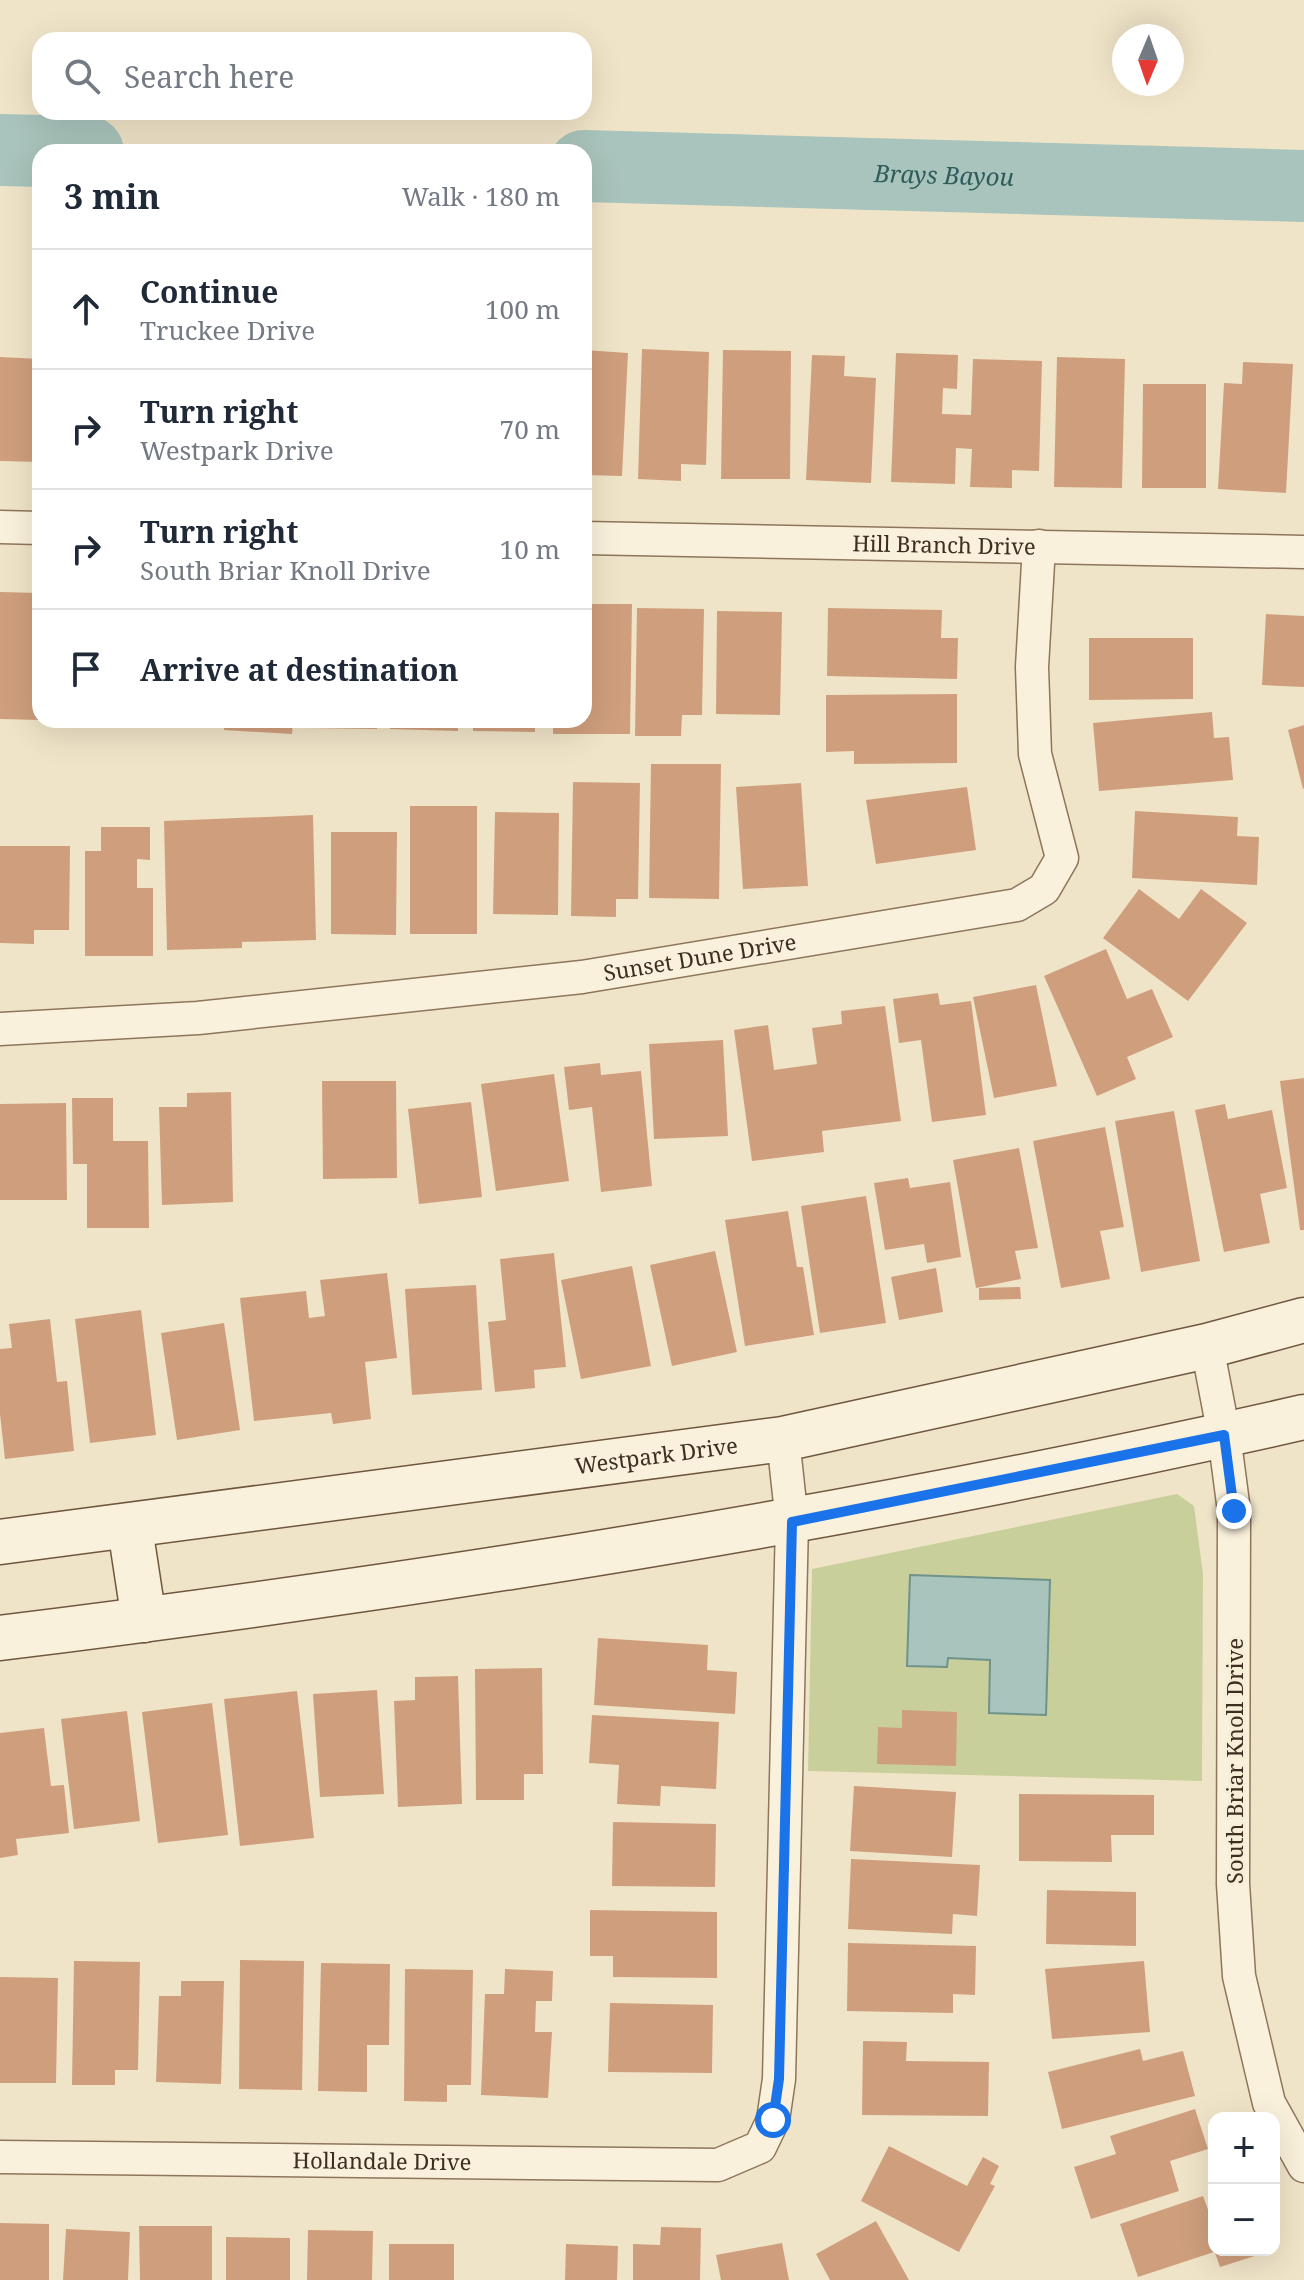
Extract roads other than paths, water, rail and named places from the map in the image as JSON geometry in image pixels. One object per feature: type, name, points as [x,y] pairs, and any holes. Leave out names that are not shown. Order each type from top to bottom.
[{"type":"main road","name":"Westpark Drive","points":[[0,1542],[130,1528],[783,1439],[1207,1346],[1304,1320]]},
{"type":"main road","points":[[0,1638],[144,1620],[792,1522],[1304,1417]]},
{"type":"main road","points":[[130,1528],[144,1620]]},
{"type":"street","points":[[0,527],[32,528]]},
{"type":"street","name":"Hill Branch Drive","points":[[592,538],[1304,552]]},
{"type":"street","name":"Sunset Dune Drive","points":[[0,1029],[198,1018],[582,977],[1017,905],[1044,889],[1062,858],[1035,754],[1032,667],[1039,546]]},
{"type":"street","name":"South Briar Knoll Drive","points":[[1207,1346],[1224,1435],[1234,1511],[1233,1884],[1239,1976],[1269,2103],[1304,2166]]},
{"type":"street","points":[[783,1439],[792,1522]]},
{"type":"street","name":"Hollandale Drive","points":[[0,2157],[718,2165],[760,2147],[773,2120],[779,2079],[792,1522]]},
{"type":"water","points":[[910,1575],[1050,1580],[1046,1715],[989,1713],[990,1660],[948,1658],[947,1667],[907,1666]]},
{"type":"waterway","name":"Brays Bayou","points":[[0,150],[32,151]]},
{"type":"waterway","name":"Brays Bayou","points":[[592,166],[1304,186]]}]
